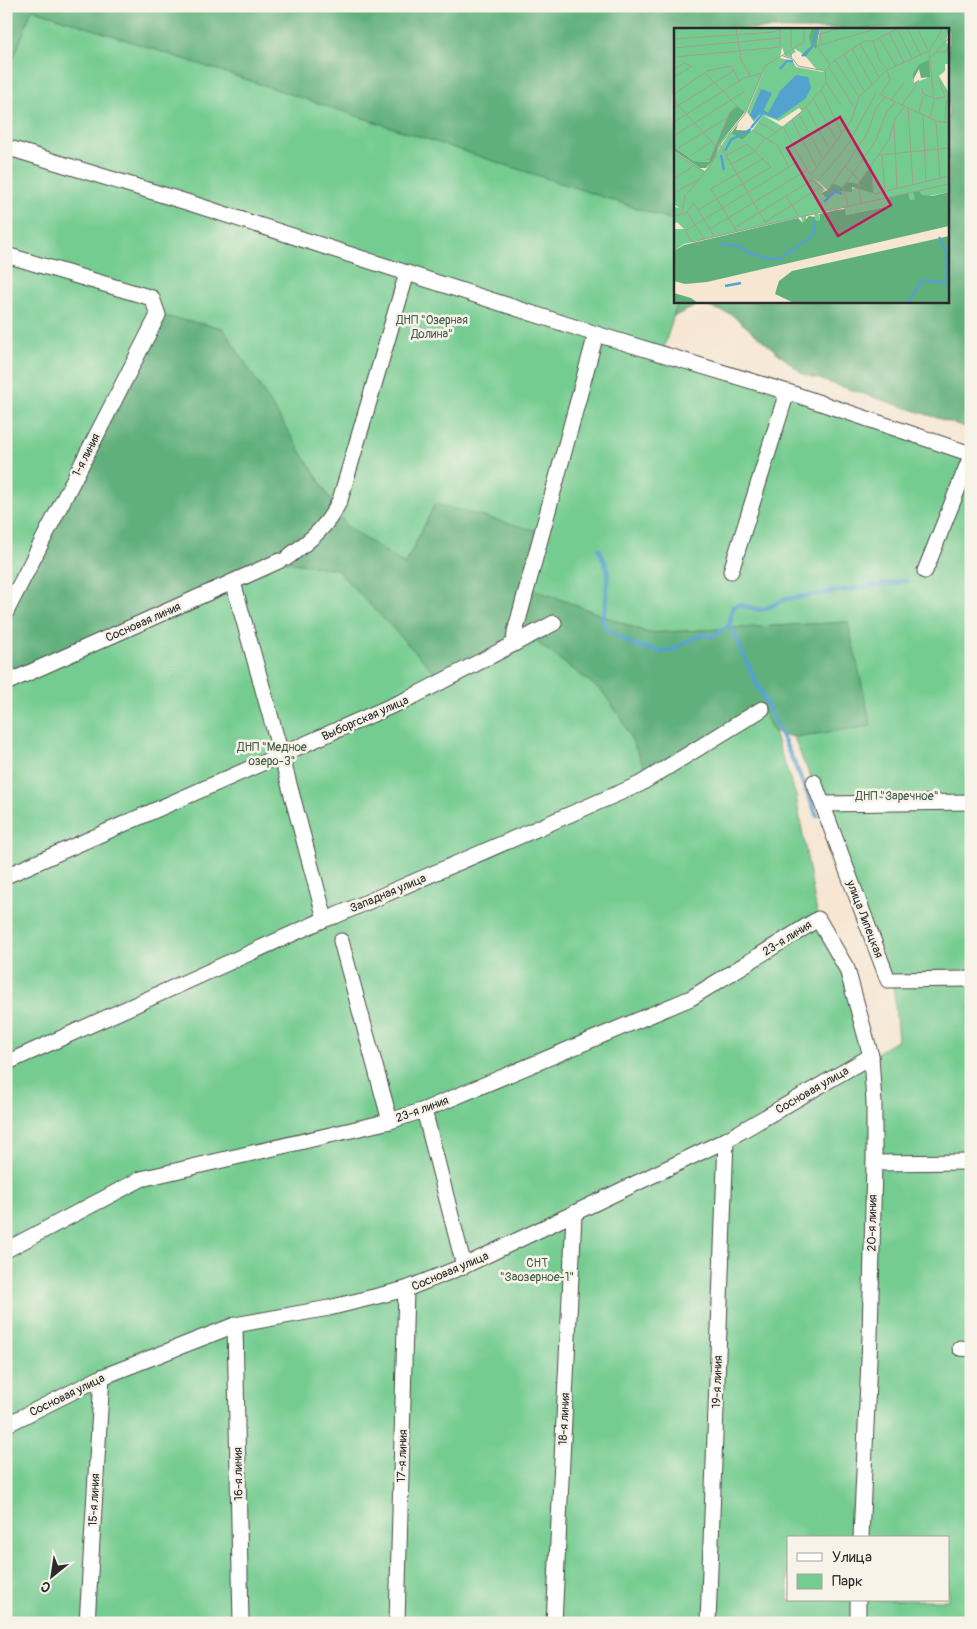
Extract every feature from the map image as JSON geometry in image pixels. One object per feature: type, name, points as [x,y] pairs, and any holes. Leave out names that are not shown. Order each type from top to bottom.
[{"type":"street","points":[[6,146],[596,334],[787,392],[971,455],[925,571]]},
{"type":"street","name":"1-я линия","points":[[6,255],[152,298],[158,315],[6,612]]},
{"type":"street","name":"Сосновая линия","points":[[6,683],[283,559],[311,540],[320,531],[333,514],[340,500],[407,273]]},
{"type":"street","points":[[514,644],[515,632],[596,334]]},
{"type":"street","points":[[731,571],[787,392]]},
{"type":"street","points":[[233,582],[325,919]]},
{"type":"street","name":"Выборгская улица","points":[[6,876],[414,696],[554,623]]},
{"type":"street","name":"Западная улица","points":[[6,1064],[325,919],[640,784],[762,709]]},
{"type":"street","name":"улица Липецкая","points":[[814,782],[824,804],[888,980],[971,979]]},
{"type":"street","points":[[824,804],[971,802]]},
{"type":"street","name":"20-я линия","points":[[818,919],[847,968],[870,1056],[874,1103],[870,1337],[861,1536]]},
{"type":"street","name":"23-я линия","points":[[6,1250],[141,1179],[390,1121],[424,1110],[691,998],[818,919]]},
{"type":"street","points":[[341,941],[390,1121]]},
{"type":"street","name":"Сосновая улица","points":[[6,1425],[102,1377],[235,1325],[329,1308],[406,1290],[464,1266],[574,1215],[726,1140],[870,1056]]},
{"type":"street","points":[[424,1110],[464,1266]]},
{"type":"street","name":"19-я линия","points":[[708,1623],[726,1140]]},
{"type":"street","points":[[874,1163],[971,1162]]},
{"type":"street","name":"18-я линия","points":[[554,1623],[574,1215]]},
{"type":"street","name":"17-я линия","points":[[397,1623],[406,1290]]},
{"type":"street","name":"16-я линия","points":[[235,1325],[241,1623]]},
{"type":"street","name":"15-я линия","points":[[87,1623],[102,1377]]},
{"type":"street","points":[[858,1602],[858,1623]]},
{"type":"green space","points":[[6,6],[971,6],[971,429],[803,374],[731,314],[700,304],[673,317],[678,302],[950,302],[950,28],[674,28],[674,220],[32,9],[6,79]]},
{"type":"green space","points":[[32,9],[674,220],[674,302],[678,302],[662,354],[971,453],[971,1623],[6,1623],[6,683],[279,561],[336,569],[442,680],[530,637],[602,691],[622,719],[650,779],[762,709],[774,733],[796,796],[818,919],[831,941],[871,1056],[898,1040],[893,982],[814,782],[803,761],[794,737],[871,726],[847,622],[648,633],[528,587],[435,504],[405,565],[346,526],[317,477],[6,612],[6,79]]},
{"type":"green space","points":[[158,315],[223,328],[346,526],[405,565],[435,504],[542,532],[528,587],[648,633],[848,622],[871,726],[794,737],[774,733],[762,709],[650,779],[622,719],[602,691],[530,637],[442,680],[336,569],[279,561],[6,683],[6,612]]},
{"type":"waterway","points":[[599,549],[608,570],[606,606],[602,619],[604,626],[634,645],[661,652],[676,649],[687,641],[703,635],[714,636],[730,625],[733,607],[739,605],[762,610],[786,599],[906,581]]},
{"type":"waterway","points":[[730,625],[817,816]]},
{"type":"park label","name":"ДНП \"Озерная Долина\"","points":[[432,327]]},
{"type":"park label","name":"ДНП \"Медное озеро-3\"","points":[[272,754]]},
{"type":"park label","name":"ДНП \"Заречное\"","points":[[897,796]]},
{"type":"park label","name":"СНТ \"Заозерное-1\"","points":[[537,1270]]}]
